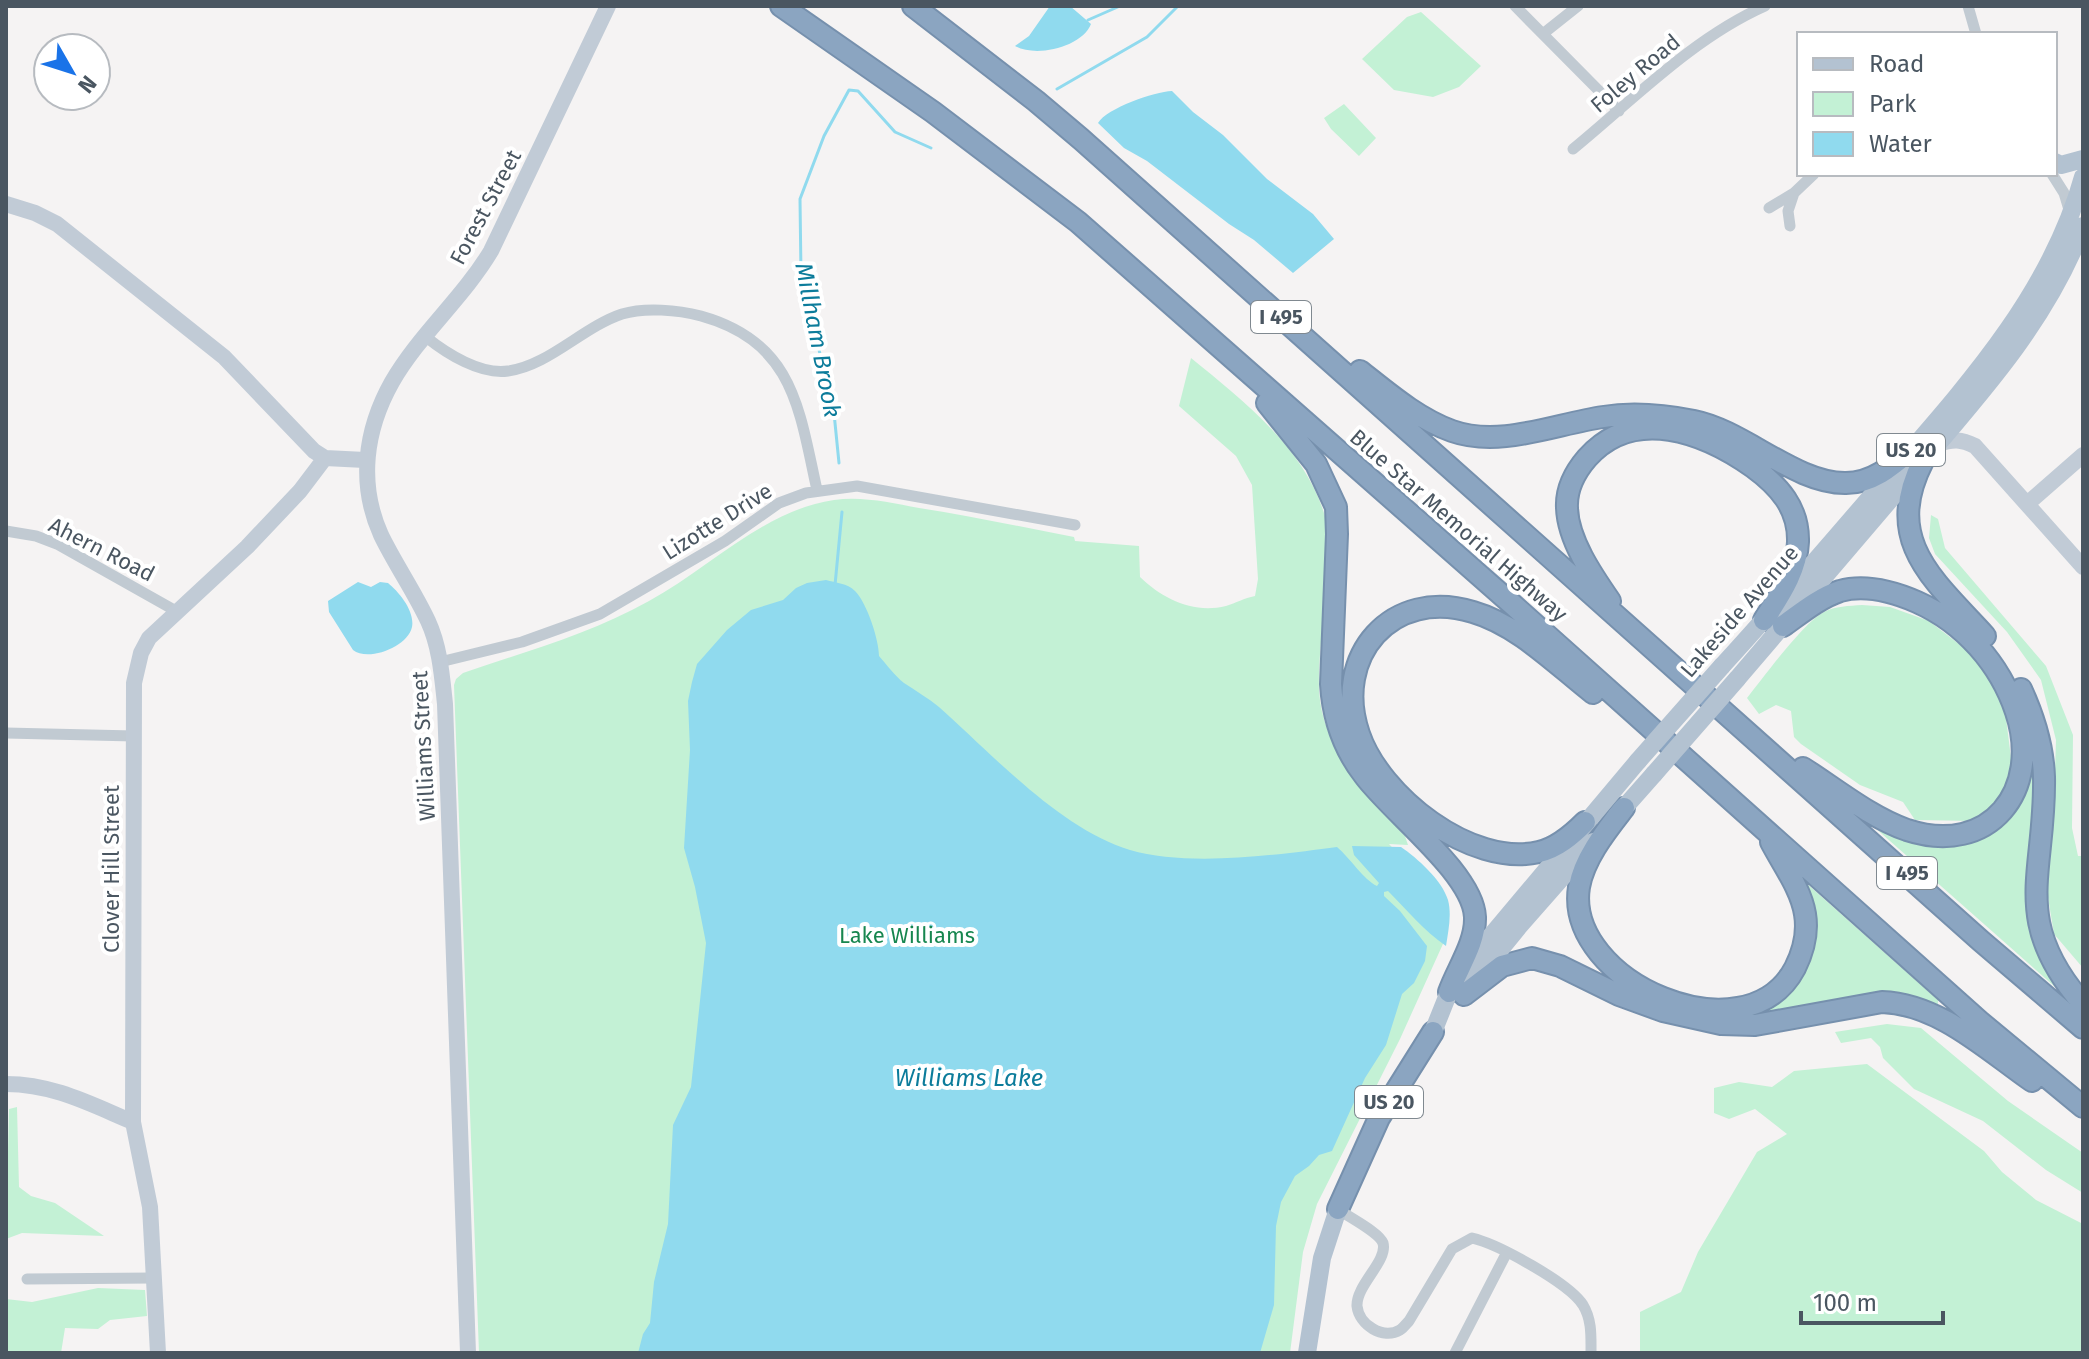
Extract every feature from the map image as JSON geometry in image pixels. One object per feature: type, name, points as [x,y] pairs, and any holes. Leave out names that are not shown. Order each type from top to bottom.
[{"type":"highway","name":"Blue Star Memorial Highway","points":[[781,6],[890,81],[1030,185],[1120,259],[1996,1035],[2083,1107]]},
{"type":"highway","name":"Blue Star Memorial Highway","points":[[913,6],[1036,101],[1209,252],[1991,950],[2083,1028]]},
{"type":"highway","points":[[1209,252],[1408,407],[1457,433],[1507,434],[1616,415],[1665,416],[1714,427],[1804,472],[1840,483],[1862,481],[1919,454]]},
{"type":"highway","points":[[1211,340],[1300,442],[1333,496],[1337,525],[1333,704],[1345,744],[1364,775],[1467,889],[1475,916],[1457,994]]},
{"type":"highway","points":[[1641,638],[1592,573],[1573,533],[1567,504],[1571,483],[1589,456],[1611,439],[1636,429],[1674,430],[1710,441],[1741,458],[1770,479],[1782,493],[1793,509],[1798,544],[1794,567],[1773,623]]},
{"type":"highway","points":[[1919,454],[1907,512],[1911,542],[1926,568],[2003,658],[2029,707],[2040,742],[2044,778],[2036,873],[2037,913],[2050,955],[2083,1004]]},
{"type":"highway","points":[[1731,718],[1868,810],[1908,830],[1950,836],[1975,832],[1995,820],[2009,801],[2017,782],[2022,755],[2019,723],[2006,689],[1993,667],[1961,629],[1913,600],[1880,590],[1860,589],[1832,594],[1773,623]]},
{"type":"highway","points":[[1585,822],[1549,849],[1521,854],[1499,852],[1468,843],[1435,825],[1411,806],[1366,751],[1353,703],[1360,654],[1378,630],[1402,614],[1435,607],[1470,611],[1501,623],[1599,698],[1638,716]]},
{"type":"highway","points":[[1624,808],[1597,847],[1581,881],[1578,898],[1583,926],[1598,953],[1622,974],[1665,997],[1700,1009],[1735,1010],[1766,1000],[1788,979],[1802,952],[1806,924],[1803,906],[1766,832]]},
{"type":"highway","points":[[1457,994],[1502,966],[1532,958],[1560,966],[1619,995],[1663,1011],[1721,1024],[1755,1025],[1871,1004],[1902,1003],[1944,1020],[2083,1118]]},
{"type":"highway","name":"Lakeside Avenue","points":[[1338,1209],[1379,1118],[1433,1032]]},
{"type":"main road","points":[[2057,163],[2061,165],[2083,159]]},
{"type":"main road","name":"US 20","points":[[2079,219],[2083,177]]},
{"type":"main road","name":"Lakeside Avenue","points":[[1919,454],[1938,444],[1987,387],[2034,323],[2069,260],[2079,219]]},
{"type":"main road","name":"Lakeside Avenue","points":[[1457,994],[1654,774],[1730,673],[1919,454],[2018,315],[2079,219]]},
{"type":"main road","name":"Lakeside Avenue","points":[[1433,1032],[1489,938],[1638,761],[1730,673]]},
{"type":"main road","name":"Lakeside Avenue","points":[[1307,1353],[1322,1258],[1338,1209]]},
{"type":"street","name":"Forest Street","points":[[365,460],[375,422],[390,385],[470,283],[491,251],[608,6]]},
{"type":"street","points":[[1515,6],[1619,111]]},
{"type":"street","points":[[1544,33],[1578,6]]},
{"type":"street","name":"Foley Road","points":[[1573,149],[1702,43],[1765,6]]},
{"type":"street","points":[[1968,6],[1975,32]]},
{"type":"street","points":[[1769,208],[1794,193],[1812,176]]},
{"type":"street","points":[[2053,176],[2079,219]]},
{"type":"street","points":[[1790,226],[1788,211],[1794,193]]},
{"type":"street","points":[[6,204],[57,224],[215,349],[255,387],[299,438],[325,458],[365,460]]},
{"type":"street","points":[[426,337],[440,348],[493,372],[528,366],[599,324],[625,313],[657,310],[690,313],[717,321],[755,343],[774,360],[786,379],[798,406],[817,490]]},
{"type":"street","points":[[1938,444],[1952,439],[1964,440],[1975,446],[2083,567]]},
{"type":"street","points":[[2027,504],[2083,455]]},
{"type":"street","name":"Clover Hill Street","points":[[158,1353],[150,1207],[133,1122],[133,691],[141,653],[149,638],[254,540],[308,482],[325,458]]},
{"type":"street","name":"Williams Street","points":[[365,460],[374,517],[428,622],[440,662],[445,704],[468,1353]]},
{"type":"street","name":"Lizotte Drive","points":[[440,662],[522,642],[600,614],[725,541],[779,503],[817,490],[857,486],[1075,525]]},
{"type":"street","name":"Ahern Road","points":[[6,531],[36,536],[57,544],[176,611]]},
{"type":"street","points":[[6,733],[134,736]]},
{"type":"street","points":[[6,1084],[35,1084],[73,1096],[133,1122]]},
{"type":"street","points":[[1338,1209],[1377,1234],[1382,1241],[1383,1249],[1359,1294],[1357,1306],[1360,1318],[1372,1329],[1384,1333],[1399,1330],[1409,1321],[1452,1249],[1472,1238],[1487,1242],[1548,1275],[1571,1292],[1583,1305],[1591,1325],[1591,1353]]},
{"type":"street","points":[[1455,1353],[1506,1254]]},
{"type":"street","points":[[27,1279],[153,1278]]},
{"type":"green space","points":[[1421,12],[1481,66],[1459,87],[1433,97],[1394,90],[1362,59],[1407,17]]},
{"type":"green space","points":[[1344,104],[1376,138],[1359,156],[1324,118]]},
{"type":"green space","name":"Lake Williams","points":[[1191,358],[1272,429],[1305,472],[1317,495],[1326,520],[1328,538],[1319,668],[1322,713],[1349,770],[1405,836],[1408,845],[1389,844],[1437,895],[1447,935],[1400,1039],[1317,1204],[1303,1252],[1290,1353],[479,1353],[456,679],[463,673],[558,641],[627,613],[672,588],[738,542],[784,515],[834,500],[887,502],[1074,537],[1075,541],[1139,546],[1140,577],[1158,592],[1190,606],[1214,608],[1255,596],[1258,579],[1252,485],[1236,456],[1179,406]]},
{"type":"green space","points":[[1931,515],[1938,519],[1945,548],[2046,666],[2073,735],[2072,828],[2078,856],[2083,856],[2083,968],[2054,934],[2044,873],[2054,803],[2056,740],[2041,680],[2007,632],[1935,554],[1929,538]]},
{"type":"green space","points":[[1862,605],[1890,607],[1929,621],[1977,658],[1995,687],[2006,718],[2013,774],[1999,800],[1975,821],[1915,820],[1903,802],[1860,785],[1801,744],[1794,737],[1791,711],[1776,705],[1759,714],[1747,698],[1784,651],[1816,618],[1833,609]]},
{"type":"green space","points":[[2038,766],[2034,845],[2063,994],[1873,826],[1875,823],[1931,843],[2020,802],[2030,775]]},
{"type":"green space","points":[[1805,882],[1938,1000],[1938,1010],[1927,1004],[1743,1018],[1794,981],[1801,885]]},
{"type":"green space","points":[[1887,1024],[1921,1028],[2008,1101],[2083,1153],[2083,1193],[2046,1170],[1983,1121],[1914,1089],[1883,1058],[1880,1047],[1871,1038],[1841,1043],[1835,1032]]},
{"type":"green space","points":[[1867,1064],[1984,1151],[2002,1172],[2036,1200],[2083,1224],[2083,1353],[1640,1353],[1640,1312],[1681,1292],[1698,1252],[1757,1152],[1787,1134],[1755,1109],[1729,1119],[1714,1113],[1714,1088],[1739,1082],[1772,1087],[1794,1071]]},
{"type":"green space","points":[[17,1107],[19,1187],[31,1196],[55,1203],[104,1236],[22,1233],[6,1239],[9,1109]]},
{"type":"green space","points":[[98,1288],[145,1290],[147,1316],[110,1320],[98,1329],[65,1328],[61,1353],[6,1353],[6,1299],[32,1302]]},
{"type":"water","points":[[1050,6],[1070,6],[1091,24],[1078,39],[1058,48],[1034,51],[1015,46],[1029,36]]},
{"type":"water","points":[[1172,91],[1267,179],[1313,214],[1334,239],[1293,273],[1254,240],[1147,161],[1124,148],[1098,123],[1111,112],[1132,102]]},
{"type":"water","name":"Williams Lake","points":[[826,580],[855,591],[872,622],[879,656],[901,680],[939,707],[1028,789],[1078,826],[1104,840],[1153,855],[1205,859],[1337,847],[1377,886],[1379,883],[1354,855],[1352,846],[1401,847],[1428,870],[1445,892],[1450,912],[1446,946],[1388,891],[1384,892],[1384,896],[1427,946],[1425,961],[1414,983],[1402,994],[1386,1045],[1365,1078],[1332,1151],[1319,1155],[1295,1176],[1281,1202],[1276,1226],[1274,1305],[1260,1353],[638,1353],[643,1334],[650,1323],[654,1282],[668,1224],[673,1125],[691,1087],[706,943],[684,848],[690,750],[688,701],[692,682],[697,664],[727,630],[751,610],[783,600],[807,583]]},
{"type":"water","points":[[358,582],[371,587],[380,582],[388,583],[405,602],[412,627],[396,646],[368,654],[353,650],[329,612],[328,601]]},
{"type":"waterway","points":[[1088,20],[1120,6]]},
{"type":"waterway","name":"Millham Brook","points":[[1057,89],[1147,37],[1178,6]]},
{"type":"waterway","name":"Millham Brook","points":[[839,463],[834,413],[801,274],[800,199],[824,136],[849,90],[858,91],[895,132],[931,148]]},
{"type":"waterway","name":"Millham Brook","points":[[835,585],[842,512]]}]
